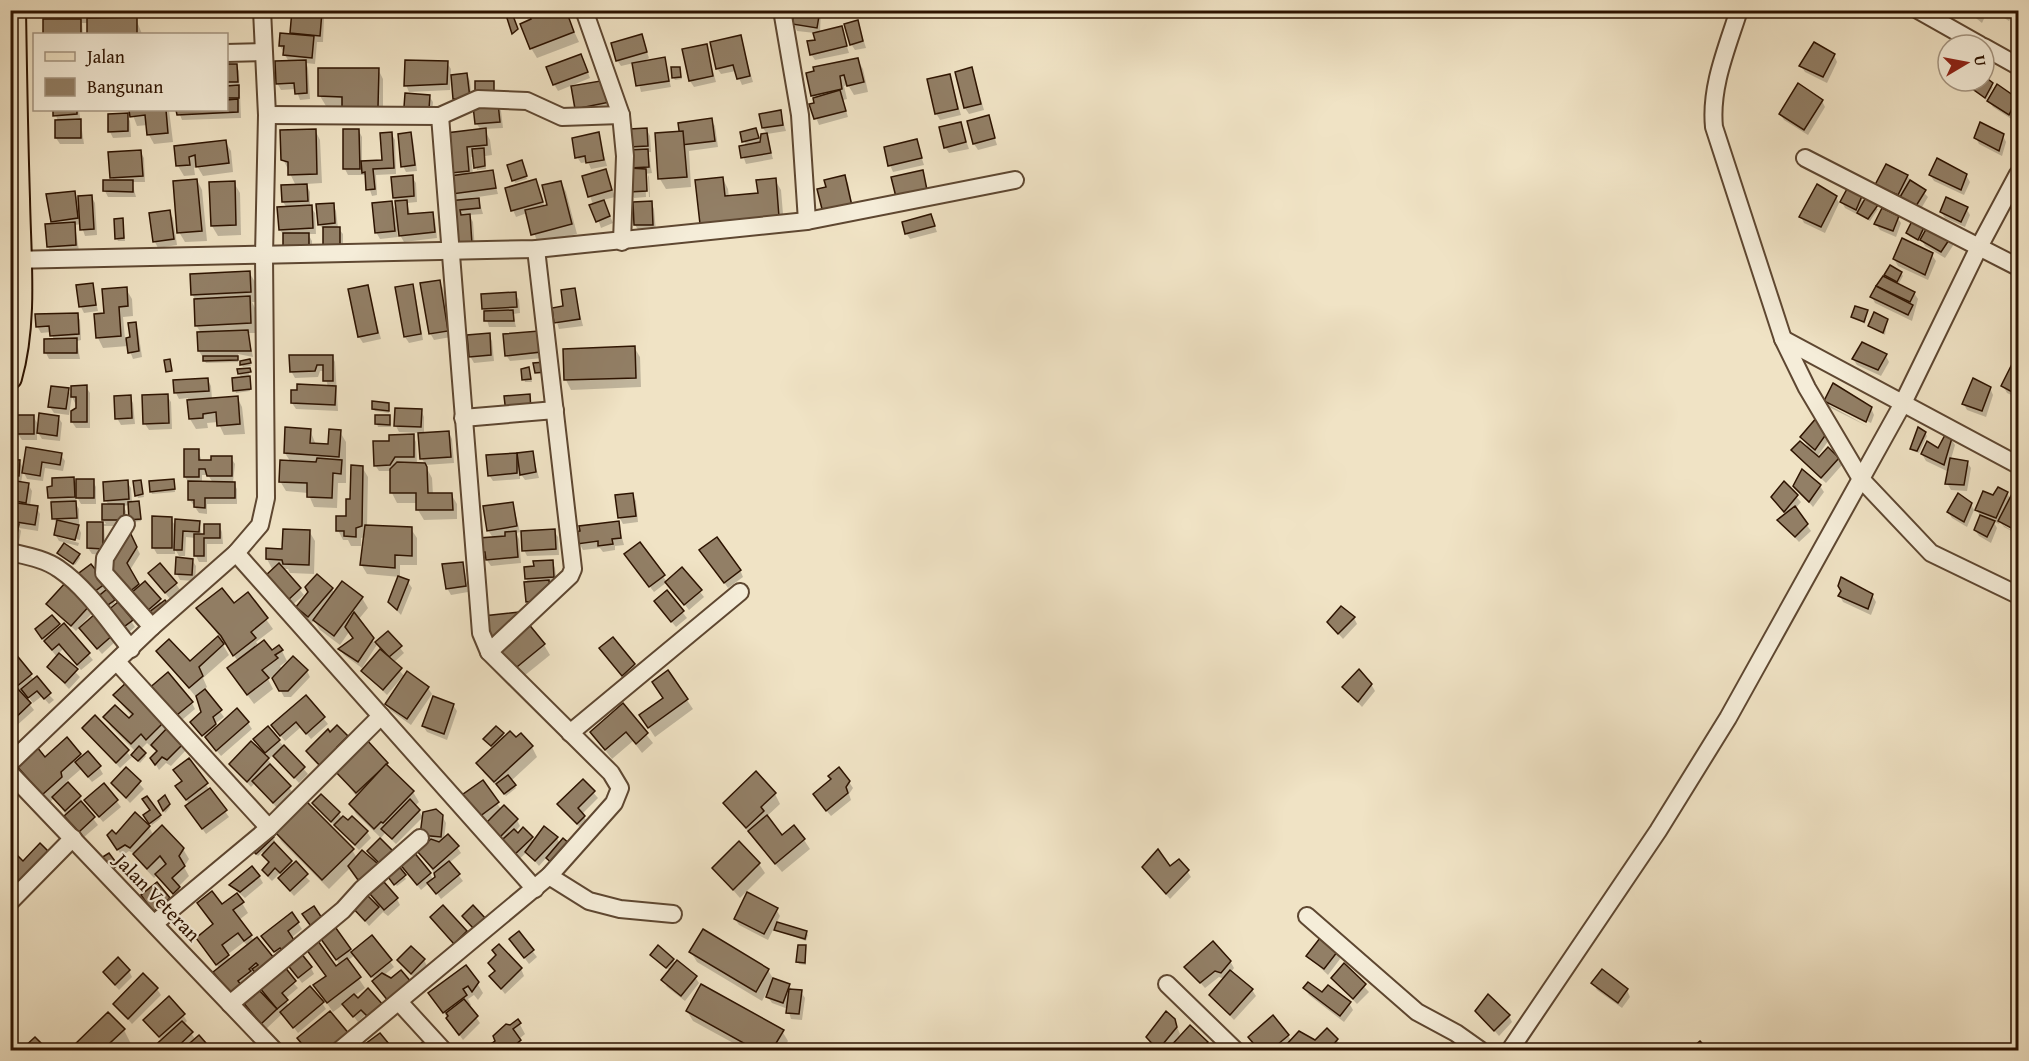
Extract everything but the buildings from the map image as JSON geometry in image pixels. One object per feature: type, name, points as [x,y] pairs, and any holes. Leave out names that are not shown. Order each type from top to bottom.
[{"type":"main road","points":[[10,378],[17,332],[12,90],[14,10]]},
{"type":"street","points":[[10,763],[152,627],[236,553],[260,525],[266,498],[264,255],[267,115],[262,10]]},
{"type":"street","points":[[584,10],[621,115],[625,156],[622,242]]},
{"type":"street","points":[[782,10],[800,115],[807,221]]},
{"type":"street","points":[[1739,10],[1722,63],[1714,98],[1714,127],[1783,339],[1807,388],[1861,479],[1931,553],[2019,595]]},
{"type":"street","points":[[1918,10],[1959,33]]},
{"type":"street","points":[[228,53],[263,51]]},
{"type":"street","points":[[1996,54],[2019,66]]},
{"type":"street","points":[[267,115],[440,116],[478,99],[526,100],[562,117],[621,115]]},
{"type":"street","points":[[340,1050],[400,1003],[549,876],[614,803],[620,788],[611,773],[489,652],[479,620],[440,116]]},
{"type":"street","points":[[1805,158],[2019,267]]},
{"type":"street","points":[[1510,1050],[1658,831],[1728,718],[1902,405],[1978,247],[2019,174]]},
{"type":"street","points":[[15,260],[536,249],[622,242],[807,221],[1015,180]]},
{"type":"street","points":[[489,652],[570,576],[573,569],[536,249]]},
{"type":"street","points":[[1783,339],[1902,405],[2019,465]]},
{"type":"street","points":[[464,418],[555,410]]},
{"type":"street","points":[[126,524],[105,558],[103,568],[152,627]]},
{"type":"street","points":[[10,552],[40,560],[59,569],[78,586],[131,649]]},
{"type":"street","points":[[236,553],[535,889]]},
{"type":"street","points":[[570,733],[740,592]]},
{"type":"street","points":[[117,662],[269,828]]},
{"type":"street","points":[[154,923],[269,828],[381,716]]},
{"type":"street","name":"Jalan Veteran","points":[[10,773],[274,1050]]},
{"type":"street","points":[[10,902],[73,838]]},
{"type":"street","points":[[230,1004],[343,910],[362,889],[420,838]]},
{"type":"street","points":[[549,876],[589,901],[620,909],[673,914]]},
{"type":"street","points":[[1307,916],[1417,1012],[1456,1033],[1480,1050]]},
{"type":"street","points":[[1167,984],[1235,1050]]},
{"type":"street","points":[[400,1003],[443,1050]]}]
